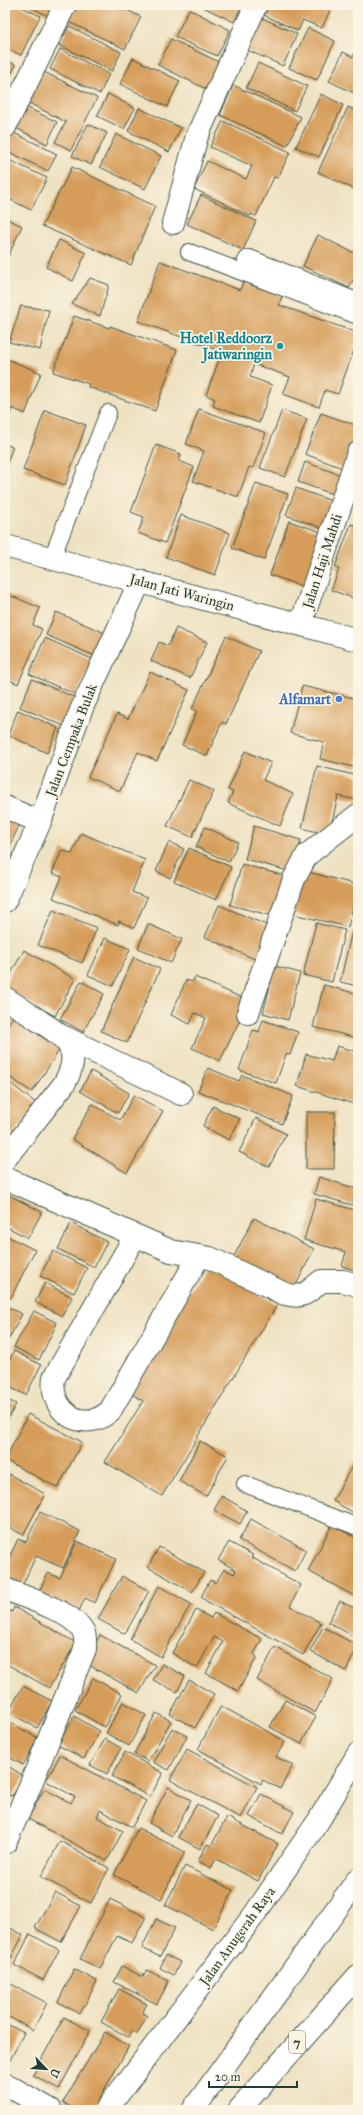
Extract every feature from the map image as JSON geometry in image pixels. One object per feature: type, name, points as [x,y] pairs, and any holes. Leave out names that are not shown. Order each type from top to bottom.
[{"type":"main road","points":[[5,127],[65,5]]},
{"type":"main road","points":[[173,223],[196,136],[256,5]]},
{"type":"main road","points":[[249,261],[358,305]]},
{"type":"main road","name":"Jalan Haji Mahdi","points":[[301,624],[358,452]]},
{"type":"main road","name":"Jalan Jati Waringin","points":[[5,546],[358,640]]},
{"type":"main road","name":"Jalan Cempaka Bulak","points":[[5,901],[40,822],[81,710],[140,581]]},
{"type":"main road","points":[[5,806],[40,822]]},
{"type":"main road","points":[[248,1014],[294,879],[307,855],[358,815]]},
{"type":"main road","points":[[5,998],[64,1037],[181,1094]]},
{"type":"main road","points":[[5,1159],[64,1084],[70,1073],[73,1062],[71,1050],[64,1037]]},
{"type":"main road","points":[[5,1178],[171,1251],[198,1258],[210,1258],[285,1294],[296,1297],[305,1294],[321,1281],[343,1281],[358,1285]]},
{"type":"main road","points":[[135,1236],[54,1378],[53,1387],[57,1403],[67,1414],[75,1419],[98,1419],[110,1411],[198,1258]]},
{"type":"main road","points":[[5,1589],[68,1616],[78,1622],[84,1632],[85,1649],[26,1796],[5,1843]]},
{"type":"main road","name":"Jalan Anugerah Raya","points":[[106,2110],[254,1915],[319,1820],[358,1754]]},
{"type":"main road","points":[[193,2110],[358,1879]]},
{"type":"main road","name":"7","points":[[239,2110],[358,1976]]},
{"type":"main road","points":[[5,2084],[50,2110]]},
{"type":"lane","points":[[189,252],[358,316]]},
{"type":"lane","points":[[52,558],[108,413]]},
{"type":"lane","points":[[245,1484],[358,1527]]},
{"type":"building","points":[[7,5],[18,5],[40,16],[21,55],[5,48],[5,9]]},
{"type":"building","points":[[27,5],[54,5],[48,16]]},
{"type":"building","points":[[78,5],[117,5],[141,17],[125,49],[69,22]]},
{"type":"building","points":[[199,5],[242,5],[234,22]]},
{"type":"building","points":[[269,5],[323,5],[331,8],[322,28],[303,20],[298,31],[264,15]]},
{"type":"building","points":[[189,9],[230,30],[217,56],[175,37]]},
{"type":"building","points":[[260,17],[297,34],[283,66],[245,49]]},
{"type":"building","points":[[69,26],[121,52],[112,71],[59,45]]},
{"type":"building","points":[[308,28],[335,41],[317,80],[289,68]]},
{"type":"building","points":[[171,39],[219,62],[206,89],[158,65]]},
{"type":"building","points":[[358,46],[358,95],[329,81],[343,52],[353,57]]},
{"type":"building","points":[[60,49],[109,74],[100,94],[50,69]]},
{"type":"building","points":[[133,58],[180,81],[167,107],[120,84]]},
{"type":"building","points":[[5,59],[16,65],[5,86]]},
{"type":"building","points":[[258,63],[307,86],[295,111],[246,88]]},
{"type":"building","points":[[40,70],[97,98],[71,150],[55,142],[66,122],[25,101]]},
{"type":"building","points":[[233,85],[301,117],[287,146],[220,115]]},
{"type":"building","points":[[108,94],[135,108],[124,129],[97,116]]},
{"type":"building","points":[[321,94],[343,105],[319,157],[296,147]]},
{"type":"building","points":[[26,107],[57,122],[47,144],[16,128]]},
{"type":"building","points":[[348,107],[358,112],[358,191],[318,172]]},
{"type":"building","points":[[139,108],[181,128],[169,152],[128,131]]},
{"type":"building","points":[[223,121],[290,152],[278,178],[274,177],[256,216],[251,214],[250,216],[194,189],[207,161],[246,179],[252,166],[210,147]]},
{"type":"building","points":[[88,124],[107,133],[91,165],[72,156]]},
{"type":"building","points":[[12,132],[57,154],[48,171],[5,150]]},
{"type":"building","points":[[116,134],[161,156],[145,189],[100,167]]},
{"type":"building","points":[[5,158],[47,178],[31,210],[5,197]]},
{"type":"building","points":[[72,167],[155,206],[131,265],[42,226]]},
{"type":"building","points":[[201,195],[256,221],[243,250],[187,224]]},
{"type":"building","points":[[5,218],[22,226],[5,263]]},
{"type":"building","points":[[318,235],[358,255],[358,270],[349,288],[303,266]]},
{"type":"building","points":[[59,240],[86,253],[73,281],[46,267]]},
{"type":"building","name":"Hotel Reddoorz Jatiwaringin","points":[[160,261],[240,290],[243,282],[282,296],[279,305],[358,333],[358,339],[338,394],[325,390],[319,407],[283,394],[290,377],[254,364],[250,377],[272,385],[259,423],[213,406],[215,399],[206,395],[222,352],[138,321]]},
{"type":"building","points":[[90,278],[109,285],[100,316],[72,304]]},
{"type":"building","points":[[21,306],[49,310],[40,350],[9,342]]},
{"type":"building","points":[[74,316],[109,328],[110,326],[177,350],[155,411],[88,387],[89,384],[53,372]]},
{"type":"building","points":[[5,358],[41,373],[25,414],[12,408],[5,426]]},
{"type":"building","points":[[199,409],[266,433],[253,468],[249,467],[238,497],[193,481],[204,451],[186,444]]},
{"type":"building","points":[[45,410],[86,425],[65,485],[23,470]]},
{"type":"building","points":[[282,410],[307,419],[285,477],[260,468]]},
{"type":"building","points":[[321,413],[358,426],[358,435],[345,469],[305,454]]},
{"type":"building","points":[[5,444],[13,447],[5,467]]},
{"type":"building","points":[[156,445],[181,454],[179,461],[194,467],[165,543],[138,533],[144,517],[131,512]]},
{"type":"building","points":[[305,462],[346,477],[338,496],[298,482]]},
{"type":"building","points":[[256,483],[288,494],[264,560],[232,548]]},
{"type":"building","points":[[296,488],[340,504],[330,531],[286,515]]},
{"type":"building","points":[[181,515],[230,533],[215,575],[166,557]]},
{"type":"building","points":[[289,521],[330,535],[310,589],[270,575]]},
{"type":"building","points":[[351,524],[358,526],[358,600],[331,590],[339,569],[335,567]]},
{"type":"building","points":[[5,593],[40,608],[33,625],[42,629],[18,684],[5,678]]},
{"type":"building","points":[[56,612],[105,633],[95,656],[46,635]]},
{"type":"building","points":[[176,628],[207,642],[190,678],[151,661],[159,642],[168,646]]},
{"type":"building","points":[[226,636],[259,651],[226,724],[222,722],[207,756],[182,745],[197,711],[192,709]]},
{"type":"building","points":[[45,638],[92,659],[77,695],[29,674]]},
{"type":"building","points":[[150,672],[189,690],[157,761],[138,752],[120,791],[88,777],[117,714],[128,719]]},
{"type":"building","points":[[32,679],[76,698],[64,726],[20,707]]},
{"type":"building","points":[[302,686],[358,699],[358,768],[320,759],[324,742],[290,733]]},
{"type":"building","points":[[18,710],[58,728],[47,753],[8,735]]},
{"type":"building","points":[[245,751],[271,763],[263,780],[293,794],[280,826],[228,803],[233,792],[228,790]]},
{"type":"building","points":[[317,766],[358,776],[358,800],[338,796],[329,835],[302,828]]},
{"type":"building","points":[[189,780],[214,791],[192,837],[167,826]]},
{"type":"building","points":[[5,811],[22,819],[5,856]]},
{"type":"building","points":[[254,826],[301,840],[292,872],[245,859]]},
{"type":"building","points":[[205,827],[238,842],[229,862],[196,847]]},
{"type":"building","points":[[81,833],[145,860],[132,892],[147,898],[134,928],[119,921],[118,925],[53,898],[62,877],[52,873],[62,850],[72,854]]},
{"type":"building","points":[[169,842],[184,849],[170,878],[156,871]]},
{"type":"building","points":[[189,848],[231,867],[216,900],[174,881]]},
{"type":"building","points":[[358,850],[358,862],[353,860]]},
{"type":"building","points":[[5,856],[12,859],[5,874]]},
{"type":"building","points":[[242,864],[288,877],[277,917],[230,905]]},
{"type":"building","points":[[304,871],[358,885],[348,927],[293,914]]},
{"type":"building","points":[[219,905],[271,927],[257,960],[205,937]]},
{"type":"building","points":[[53,910],[97,928],[82,963],[38,945]]},
{"type":"building","points":[[316,923],[345,930],[332,982],[303,975]]},
{"type":"building","points":[[148,924],[182,939],[171,963],[138,948]]},
{"type":"building","points":[[352,931],[358,933],[358,986],[340,982]]},
{"type":"building","points":[[105,938],[130,949],[113,986],[88,975]]},
{"type":"building","points":[[24,950],[75,979],[55,1016],[5,989],[5,984]]},
{"type":"building","points":[[134,957],[160,969],[127,1043],[101,1031]]},
{"type":"building","points":[[275,966],[300,973],[288,1020],[263,1013]]},
{"type":"building","points":[[195,977],[249,1001],[220,1061],[192,1048],[206,1018],[195,1013],[190,1024],[171,1015],[186,980],[192,982]]},
{"type":"building","points":[[81,981],[104,994],[83,1032],[60,1019]]},
{"type":"building","points":[[324,985],[358,994],[357,1038],[313,1027]]},
{"type":"building","points":[[13,1017],[60,1049],[32,1092],[5,1074],[5,1064],[10,1057],[5,1054],[5,1029]]},
{"type":"building","points":[[263,1020],[298,1032],[290,1055],[286,1054],[276,1083],[239,1070],[253,1030],[259,1032]]},
{"type":"building","points":[[337,1046],[358,1052],[357,1105],[297,1086],[306,1054],[332,1061]]},
{"type":"building","points":[[208,1068],[239,1081],[242,1075],[293,1096],[282,1124],[198,1091]]},
{"type":"building","points":[[91,1071],[129,1093],[118,1113],[80,1091]]},
{"type":"building","points":[[5,1079],[37,1104],[5,1144]]},
{"type":"building","points":[[134,1095],[163,1111],[127,1173],[72,1139],[92,1104],[120,1120]]},
{"type":"building","points":[[213,1106],[240,1119],[229,1140],[203,1126]]},
{"type":"building","points":[[306,1112],[335,1112],[334,1169],[306,1169]]},
{"type":"building","points":[[256,1118],[286,1134],[269,1167],[239,1152]]},
{"type":"building","points":[[319,1177],[357,1189],[352,1205],[314,1194]]},
{"type":"building","points":[[5,1193],[42,1212],[28,1238],[5,1226]]},
{"type":"building","points":[[316,1199],[358,1211],[358,1271],[342,1266],[346,1252],[304,1240]]},
{"type":"building","points":[[254,1218],[314,1249],[293,1291],[232,1260]]},
{"type":"building","points":[[71,1223],[107,1242],[94,1267],[58,1249]]},
{"type":"building","points":[[5,1235],[35,1250],[10,1299],[5,1296]]},
{"type":"building","points":[[53,1251],[87,1268],[74,1293],[40,1276]]},
{"type":"building","points":[[207,1262],[277,1305],[162,1496],[105,1462],[143,1401],[129,1392]]},
{"type":"building","points":[[45,1283],[72,1297],[62,1316],[35,1302]]},
{"type":"building","points":[[5,1306],[22,1314],[5,1346]]},
{"type":"building","points":[[34,1311],[57,1323],[39,1360],[14,1347]]},
{"type":"building","points":[[14,1351],[41,1365],[26,1395],[5,1385],[5,1368]]},
{"type":"building","points":[[5,1399],[16,1404],[5,1425]]},
{"type":"building","points":[[28,1414],[82,1442],[58,1488],[5,1460]]},
{"type":"building","points":[[200,1441],[228,1456],[206,1496],[179,1481]]},
{"type":"building","points":[[354,1462],[358,1464],[358,1515],[333,1501]]},
{"type":"building","points":[[5,1472],[45,1494],[23,1535],[5,1525]]},
{"type":"building","points":[[222,1496],[247,1511],[240,1524],[214,1510]]},
{"type":"building","points":[[40,1512],[80,1531],[63,1568],[36,1556],[22,1586],[5,1578],[5,1566],[18,1539],[26,1542]]},
{"type":"building","points":[[251,1519],[306,1550],[295,1571],[239,1540]]},
{"type":"building","points":[[332,1525],[358,1539],[358,1598],[308,1571]]},
{"type":"building","points":[[77,1541],[116,1559],[95,1603],[85,1598],[79,1611],[39,1592],[48,1573],[60,1578]]},
{"type":"building","points":[[229,1542],[253,1555],[251,1557],[301,1585],[290,1606],[321,1623],[303,1655],[201,1597],[210,1580],[216,1583],[224,1569],[234,1574],[236,1570],[218,1560]]},
{"type":"building","points":[[159,1547],[204,1572],[192,1592],[148,1567]]},
{"type":"building","points":[[122,1576],[149,1591],[125,1634],[98,1619]]},
{"type":"building","points":[[159,1586],[191,1604],[161,1657],[130,1639]]},
{"type":"building","points":[[340,1601],[358,1610],[358,1639],[328,1622]]},
{"type":"building","points":[[14,1607],[76,1643],[49,1688],[5,1663],[5,1608],[12,1612]]},
{"type":"building","points":[[196,1610],[211,1618],[214,1613],[262,1639],[254,1654],[257,1657],[238,1691],[206,1673],[223,1642],[214,1637],[197,1668],[172,1653]]},
{"type":"building","points":[[323,1627],[358,1646],[346,1671],[310,1651]]},
{"type":"building","points":[[100,1635],[155,1665],[139,1693],[85,1663]]},
{"type":"building","points":[[275,1647],[333,1679],[315,1713],[257,1680]]},
{"type":"building","points":[[162,1664],[185,1676],[177,1692],[153,1680]]},
{"type":"building","points":[[93,1678],[122,1694],[104,1727],[75,1710]]},
{"type":"building","points":[[189,1680],[214,1694],[195,1728],[170,1714]]},
{"type":"building","points":[[23,1686],[52,1701],[37,1728],[8,1712]]},
{"type":"building","points":[[285,1700],[316,1717],[301,1744],[270,1727]]},
{"type":"building","points":[[123,1702],[146,1715],[129,1746],[106,1733]]},
{"type":"building","points":[[221,1706],[285,1741],[276,1757],[293,1765],[280,1789],[263,1780],[261,1784],[198,1749]]},
{"type":"building","points":[[156,1713],[171,1721],[148,1761],[134,1754]]},
{"type":"building","points":[[74,1716],[100,1731],[84,1759],[58,1745]]},
{"type":"building","points":[[5,1720],[38,1738],[23,1765],[5,1755]]},
{"type":"building","points":[[172,1728],[187,1736],[169,1770],[153,1762]]},
{"type":"building","points":[[105,1739],[121,1748],[107,1774],[90,1765]]},
{"type":"building","points":[[187,1749],[257,1787],[241,1818],[170,1780]]},
{"type":"building","points":[[125,1752],[163,1773],[150,1797],[112,1776]]},
{"type":"building","points":[[60,1755],[146,1801],[132,1827],[100,1810],[97,1817],[123,1831],[107,1861],[28,1819],[44,1789],[71,1803],[75,1797],[46,1781]]},
{"type":"building","points":[[5,1764],[25,1777],[12,1796],[10,1795],[5,1801]]},
{"type":"building","points":[[168,1787],[191,1800],[172,1836],[149,1823]]},
{"type":"building","points":[[261,1794],[294,1812],[282,1834],[249,1816]]},
{"type":"building","points":[[197,1804],[218,1816],[200,1849],[178,1837]]},
{"type":"building","points":[[227,1817],[278,1844],[258,1881],[216,1859],[211,1868],[198,1861],[207,1844],[211,1846]]},
{"type":"building","points":[[138,1828],[185,1852],[161,1899],[114,1875]]},
{"type":"building","points":[[60,1841],[109,1868],[91,1903],[41,1877]]},
{"type":"building","points":[[185,1866],[233,1890],[213,1929],[165,1905]]},
{"type":"building","points":[[55,1892],[81,1906],[61,1942],[35,1928]]},
{"type":"building","points":[[110,1899],[146,1917],[132,1943],[117,1936],[100,1969],[80,1959]]},
{"type":"building","points":[[156,1919],[175,1928],[160,1957],[142,1948]]},
{"type":"building","points":[[5,1925],[23,1935],[7,1966],[5,1965]]},
{"type":"building","points":[[30,1934],[59,1950],[43,1980],[14,1965]]},
{"type":"building","points":[[166,1955],[180,1962],[174,1975],[160,1968]]},
{"type":"building","points":[[122,1966],[143,1977],[147,1970],[169,1981],[157,2004],[114,1982]]},
{"type":"building","points":[[74,1969],[97,1981],[80,2014],[58,2002]]},
{"type":"building","points":[[11,1984],[47,2003],[33,2030],[5,2015],[5,1995]]},
{"type":"building","points":[[119,1989],[147,2004],[142,2013],[147,2016],[137,2034],[132,2031],[128,2037],[101,2022]]},
{"type":"building","points":[[64,2017],[90,2031],[59,2089],[33,2075]]},
{"type":"building","points":[[5,2023],[24,2033],[7,2066],[5,2065]]},
{"type":"building","points":[[105,2032],[129,2046],[93,2110],[76,2110],[63,2102]]},
{"type":"place","name":"Hotel Reddoorz Jatiwaringin","points":[[280,346]]},
{"type":"place","name":"Alfamart","points":[[339,699]]}]
